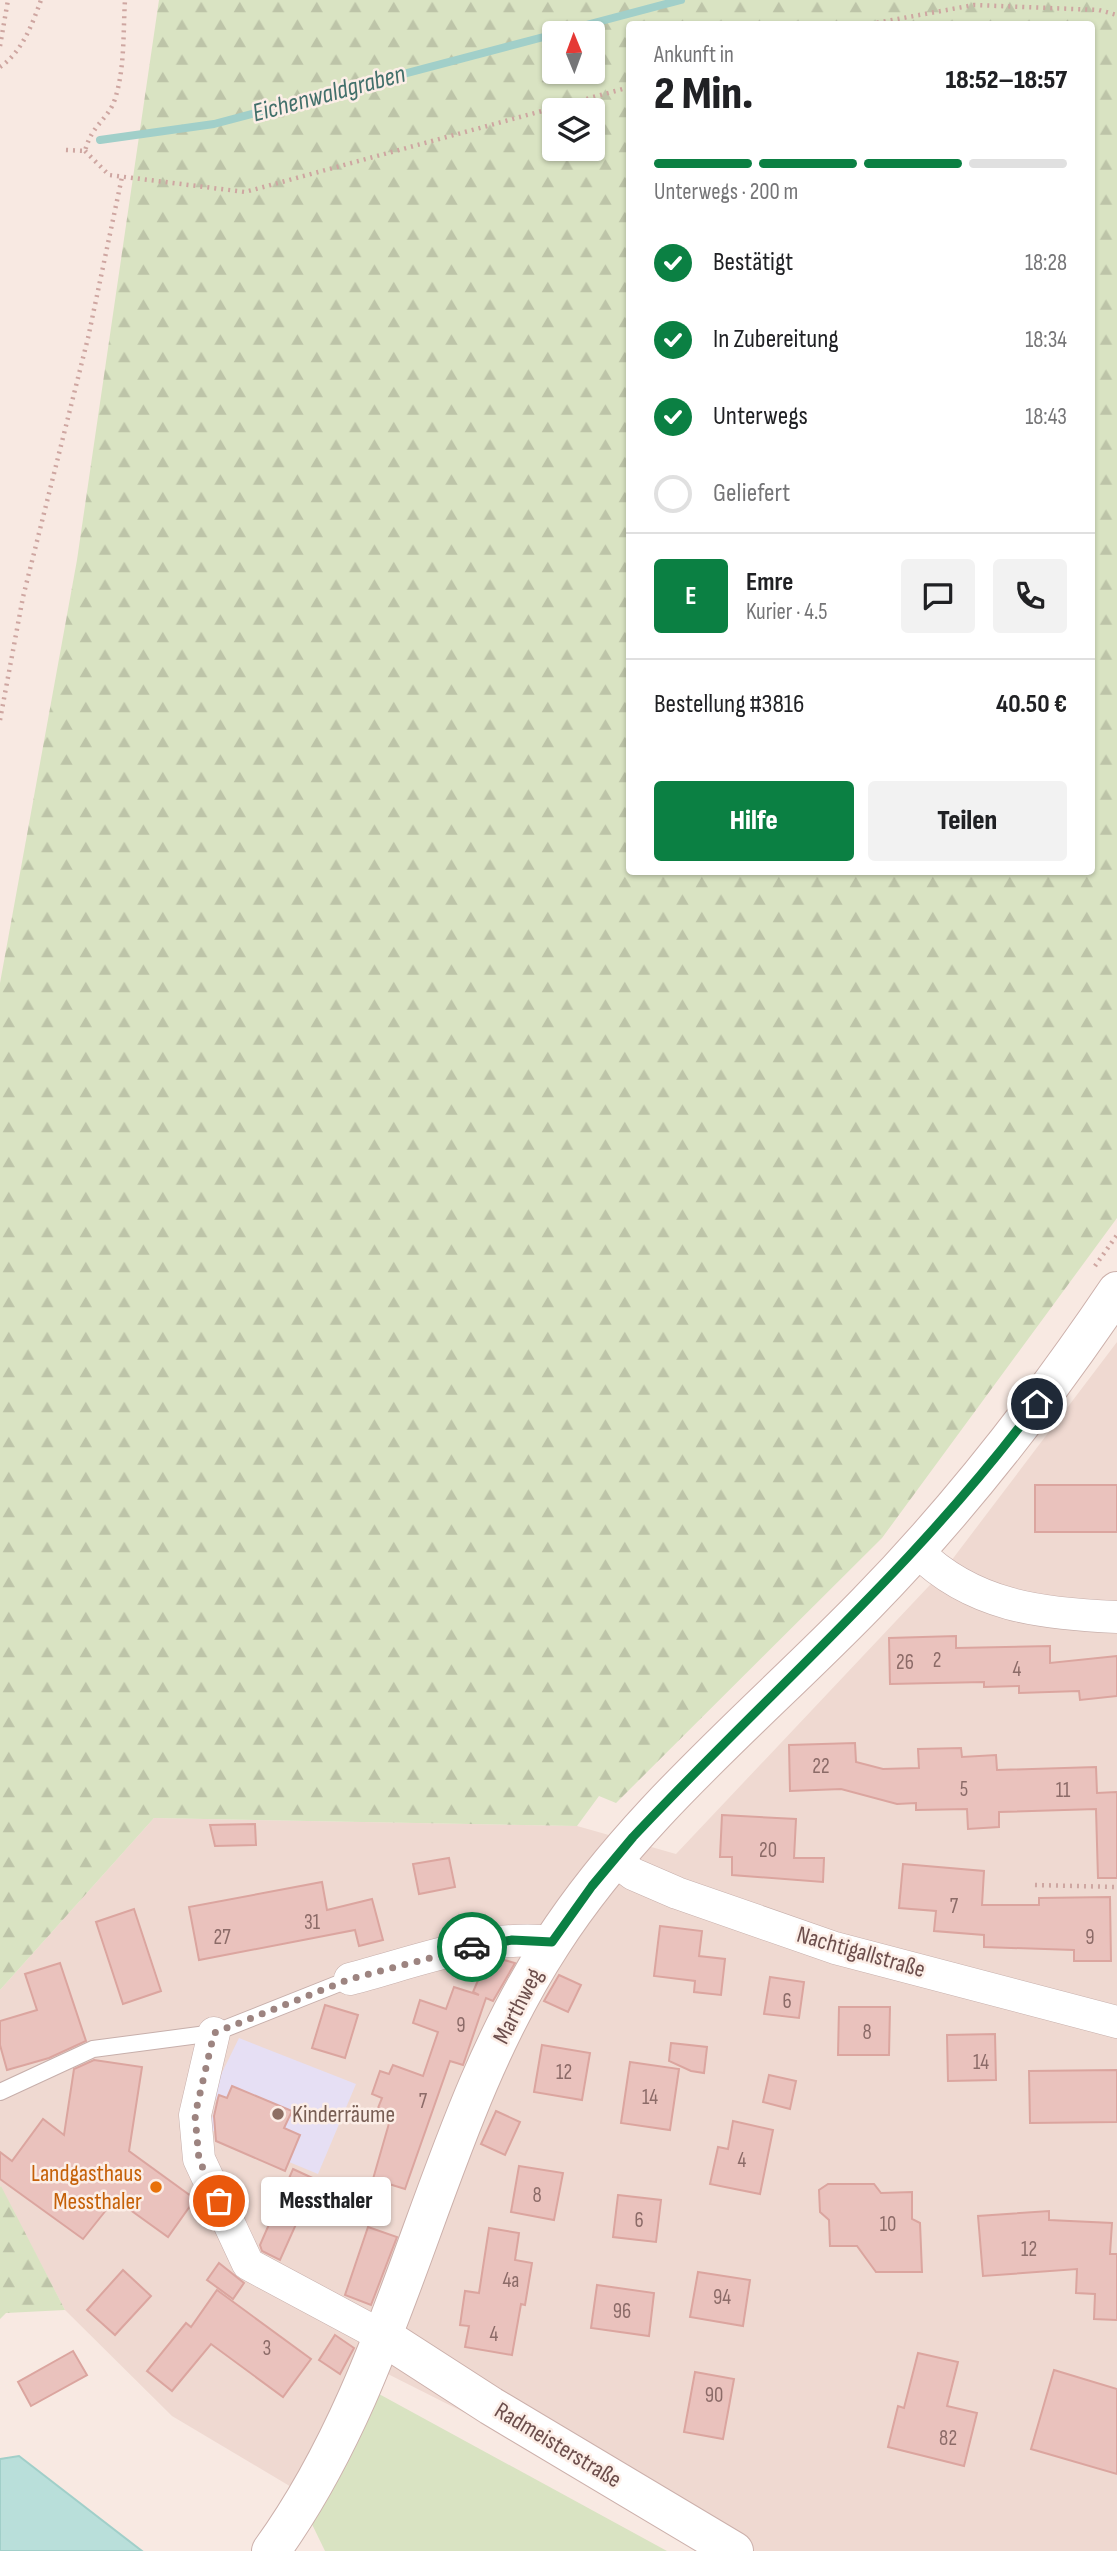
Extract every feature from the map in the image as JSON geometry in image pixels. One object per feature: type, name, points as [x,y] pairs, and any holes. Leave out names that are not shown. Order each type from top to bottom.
[{"type":"main road","name":"Marthweg","points":[[271,2551],[324,2468],[384,2337],[467,2115],[519,2001],[552,1942],[614,1859],[660,1808],[917,1551],[1017,1431],[1117,1291]]},
{"type":"main road","name":"Radmeisterstraße","points":[[384,2337],[491,2406],[734,2551]]},
{"type":"street","points":[[917,1551],[954,1583],[979,1594],[1041,1611],[1117,1617]]},
{"type":"street","name":"Nachtigallstraße","points":[[614,1859],[633,1874],[677,1893],[835,1948],[1117,2022]]},
{"type":"street","points":[[350,1979],[491,1943],[531,1939],[552,1942]]},
{"type":"street","points":[[214,2033],[195,2115],[199,2160],[248,2264],[384,2337]]},
{"type":"lane","points":[[0,2092],[93,2049],[214,2033],[350,1979]]},
{"type":"path","points":[[0,46],[8,0]]},
{"type":"path","points":[[0,67],[11,59],[30,29],[41,0]]},
{"type":"path","points":[[85,151],[90,132],[114,101],[121,69],[125,0]]},
{"type":"path","points":[[886,21],[974,5],[1099,10],[1117,15]]},
{"type":"path","points":[[66,150],[85,151],[109,175],[246,192],[626,87]]},
{"type":"path","points":[[0,720],[23,597],[88,338],[122,177]]},
{"type":"path","points":[[1035,1885],[1117,1886]]},
{"type":"shaded area","points":[[1117,1342],[1117,2551],[740,2551],[368,2364],[293,2488],[172,2416],[65,2310],[0,2186],[0,1990],[154,1818],[577,1826],[676,1854],[945,1569]]},
{"type":"shaded area","name":"Kinderräume","points":[[239,2038],[356,2084],[318,2174],[209,2129],[217,2100],[210,2097]]},
{"type":"green space","points":[[159,0],[1117,0],[1117,1218],[882,1538],[616,1803],[599,1796],[577,1826],[154,1818],[0,1990],[0,983],[77,560]]},
{"type":"green space","points":[[0,2187],[65,2310],[6,2313],[0,2319]]},
{"type":"green space","points":[[379,2394],[667,2551],[325,2551],[308,2516]]},
{"type":"water","points":[[19,2456],[142,2551],[0,2551],[0,2459]]},
{"type":"building","points":[[1035,1485],[1117,1485],[1117,1532],[1035,1532]]},
{"type":"building","points":[[956,1636],[956,1648],[1050,1646],[1050,1663],[1117,1656],[1117,1696],[1080,1700],[1079,1691],[1019,1693],[1019,1686],[984,1687],[984,1682],[890,1684],[889,1638]]},
{"type":"building","points":[[855,1743],[856,1762],[883,1769],[919,1768],[918,1749],[961,1748],[962,1757],[996,1755],[997,1770],[1096,1767],[1097,1793],[1117,1792],[1117,1878],[1098,1878],[1096,1809],[999,1812],[999,1827],[968,1829],[967,1809],[916,1810],[916,1803],[897,1804],[841,1789],[790,1791],[789,1745]]},
{"type":"building","points":[[722,1815],[796,1819],[794,1858],[824,1858],[823,1882],[732,1875],[732,1857],[720,1857]]},
{"type":"building","points":[[255,1824],[256,1845],[215,1846],[210,1825]]},
{"type":"building","points":[[449,1858],[455,1887],[419,1894],[413,1864]]},
{"type":"building","points":[[903,1864],[984,1871],[982,1905],[1039,1905],[1039,1898],[1110,1897],[1111,1961],[1074,1961],[1074,1950],[984,1947],[984,1935],[934,1931],[936,1911],[899,1908]]},
{"type":"building","points":[[322,1882],[327,1910],[372,1899],[383,1940],[359,1946],[355,1930],[199,1960],[189,1907]]},
{"type":"building","points":[[134,1909],[161,1991],[123,2004],[96,1922]]},
{"type":"building","points":[[660,1926],[702,1931],[699,1956],[725,1959],[721,1995],[694,1992],[695,1981],[654,1976]]},
{"type":"building","points":[[504,1960],[515,1963],[493,2001],[486,1998],[463,2065],[450,2061],[405,2189],[373,2179],[392,2113],[378,2108],[382,2098],[372,2094],[380,2071],[389,2074],[393,2065],[423,2076],[438,2032],[413,2023],[420,2000],[446,2009],[454,1987],[479,1995],[473,1992],[482,1971],[470,1966]]},
{"type":"building","points":[[60,1963],[86,2041],[49,2058],[7,2070],[0,2045],[0,2021],[37,2010],[25,1974]]},
{"type":"building","points":[[559,1975],[581,1985],[568,2012],[544,2001]]},
{"type":"building","points":[[770,1977],[804,1982],[799,2018],[764,2014]]},
{"type":"building","points":[[325,2005],[358,2015],[345,2058],[312,2048]]},
{"type":"building","points":[[839,2007],[890,2007],[889,2055],[838,2055]]},
{"type":"building","points":[[995,2034],[996,2080],[948,2081],[947,2035]]},
{"type":"building","points":[[671,2043],[707,2047],[704,2073],[691,2071],[669,2061]]},
{"type":"building","points":[[542,2045],[590,2053],[582,2100],[534,2092]]},
{"type":"building","points":[[94,2060],[142,2067],[129,2151],[195,2199],[168,2237],[115,2199],[83,2239],[0,2179],[0,2152],[12,2161],[43,2119],[64,2135],[74,2069]]},
{"type":"building","points":[[630,2062],[679,2069],[670,2130],[621,2123]]},
{"type":"building","points":[[1117,2070],[1117,2122],[1030,2123],[1029,2071]]},
{"type":"building","points":[[769,2075],[796,2081],[790,2109],[763,2102]]},
{"type":"building","points":[[232,2086],[292,2111],[284,2128],[300,2135],[285,2171],[216,2141],[214,2116],[218,2098],[219,2095],[227,2098]]},
{"type":"building","points":[[496,2111],[520,2122],[505,2155],[481,2144]]},
{"type":"building","points":[[733,2121],[773,2130],[760,2194],[710,2184],[718,2147],[728,2149]]},
{"type":"building","points":[[519,2166],[563,2173],[554,2220],[511,2212]]},
{"type":"building","points":[[293,2169],[330,2186],[316,2219],[301,2213],[280,2260],[262,2251],[260,2245]]},
{"type":"building","points":[[828,2184],[874,2184],[881,2193],[912,2192],[912,2219],[920,2223],[922,2272],[876,2272],[857,2246],[830,2246],[829,2220],[820,2212],[819,2190]]},
{"type":"building","points":[[618,2195],[661,2200],[656,2242],[613,2237]]},
{"type":"building","points":[[1049,2211],[1049,2220],[1112,2223],[1110,2254],[1117,2254],[1117,2320],[1094,2319],[1095,2294],[1076,2293],[1077,2269],[983,2276],[978,2216]]},
{"type":"building","points":[[368,2227],[397,2237],[371,2305],[345,2295]]},
{"type":"building","points":[[489,2228],[519,2233],[515,2260],[532,2263],[512,2355],[465,2347],[469,2326],[460,2325],[465,2291],[479,2293]]},
{"type":"building","points":[[219,2263],[244,2283],[233,2299],[207,2280]]},
{"type":"building","points":[[123,2270],[151,2296],[115,2335],[87,2310]]},
{"type":"building","points":[[698,2272],[750,2280],[743,2326],[690,2317]]},
{"type":"building","points":[[597,2285],[654,2293],[649,2336],[591,2328]]},
{"type":"building","points":[[217,2290],[311,2359],[283,2397],[211,2344],[172,2391],[147,2371],[186,2323],[191,2327]]},
{"type":"building","points":[[335,2335],[354,2348],[340,2374],[319,2360]]},
{"type":"building","points":[[73,2351],[87,2375],[31,2406],[18,2382]]},
{"type":"building","points":[[918,2353],[958,2362],[947,2406],[977,2413],[964,2466],[888,2447],[898,2406],[904,2408]]},
{"type":"building","points":[[1054,2370],[1117,2389],[1117,2474],[1031,2449]]},
{"type":"building","points":[[695,2372],[734,2379],[723,2439],[684,2432]]},
{"type":"waterway","name":"Eichenwaldgraben","points":[[601,21],[681,0]]},
{"type":"waterway","name":"Eichenwaldgraben","points":[[100,140],[214,124],[542,37]]},
{"type":"way so far","points":[[219,2201],[199,2160],[195,2115],[214,2033],[350,1979],[472,1947]]},
{"type":"place","name":"Kinderräume","points":[[278,2114]]},
{"type":"place","name":"Landgasthaus Messthaler","points":[[156,2187]]},
{"type":"place","name":"Messthaler","points":[[219,2201]]},
{"type":"route","points":[[472,1947],[512,1940],[552,1942],[592,1886],[633,1837],[917,1551],[972,1487],[1037,1404]]}]
